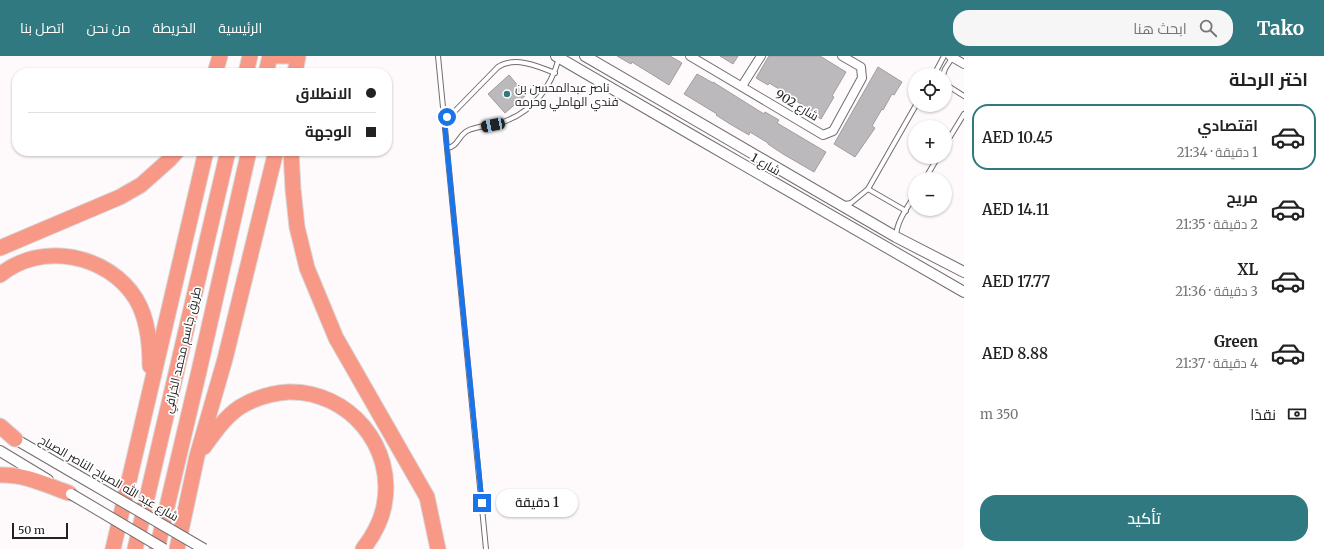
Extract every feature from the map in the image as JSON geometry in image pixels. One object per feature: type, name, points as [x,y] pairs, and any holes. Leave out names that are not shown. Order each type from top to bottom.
[{"type":"highway","points":[[216,68],[220,56]]},
{"type":"highway","points":[[224,68],[227,56]]},
{"type":"highway","points":[[247,68],[250,56]]},
{"type":"highway","points":[[267,68],[270,56]]},
{"type":"highway","points":[[277,56],[291,56]]},
{"type":"highway","points":[[296,68],[298,56]]},
{"type":"highway","points":[[0,248],[120,197],[141,185],[173,156]]},
{"type":"highway","points":[[114,549],[205,156]]},
{"type":"highway","name":"طريق جاسم محمد الخرافي","points":[[135,549],[227,156]]},
{"type":"highway","name":"طريق جاسم محمد الخرافي","points":[[157,549],[248,156]]},
{"type":"highway","points":[[177,549],[197,456],[225,359],[275,156]]},
{"type":"highway","points":[[291,156],[297,226],[307,268],[336,338],[427,497],[438,549]]},
{"type":"highway","points":[[0,274],[12,266],[30,259],[58,255],[70,256],[91,262],[109,271],[118,278],[132,292],[144,316],[149,341],[149,395]]},
{"type":"highway","points":[[197,456],[230,415],[240,407],[258,398],[274,394],[297,392],[318,396],[340,406],[354,416],[369,432],[378,448],[384,470],[386,486],[384,507],[378,525],[369,541],[362,549]]},
{"type":"highway","points":[[0,426],[15,439]]},
{"type":"highway","points":[[0,475],[12,474],[20,476],[70,494]]},
{"type":"street","name":"شارع 1","points":[[585,56],[896,237],[964,272]]},
{"type":"street","name":"شارع 902","points":[[690,56],[823,135],[833,131],[862,78],[861,67],[842,56]]},
{"type":"street","points":[[742,86],[761,56]]},
{"type":"street","name":"شارع 1","points":[[558,57],[964,292]]},
{"type":"street","points":[[951,57],[964,64]]},
{"type":"street","points":[[697,138],[706,134],[723,142],[740,147]]},
{"type":"street","name":"شارع عبد الله الصباح الناصر الصباح","points":[[0,430],[204,549]]},
{"type":"street","points":[[0,451],[164,549]]},
{"type":"lane","points":[[438,56],[486,549]]},
{"type":"lane","points":[[938,68],[944,56]]},
{"type":"lane","points":[[447,148],[455,146],[460,137],[466,131],[500,123],[527,109],[544,92],[555,72],[558,57]]},
{"type":"lane","points":[[946,68],[951,57]]},
{"type":"lane","points":[[444,118],[453,113],[498,67],[504,63],[511,61],[529,63],[555,72]]},
{"type":"lane","points":[[952,88],[964,96]]},
{"type":"lane","points":[[841,205],[851,203],[868,189],[912,112]]},
{"type":"lane","points":[[952,134],[964,114]]},
{"type":"lane","points":[[868,189],[906,211]]},
{"type":"lane","points":[[896,237],[897,228],[908,207]]},
{"type":"building","points":[[617,56],[670,56],[682,63],[669,85],[632,62],[631,64]]},
{"type":"building","points":[[720,56],[738,56],[733,64]]},
{"type":"building","points":[[769,56],[820,56],[846,72],[821,119],[808,111],[809,109],[790,97],[791,96],[769,83],[768,85],[756,78]]},
{"type":"building","points":[[878,67],[902,82],[894,95],[892,94],[883,110],[882,109],[872,126],[875,128],[855,157],[834,144]]},
{"type":"building","points":[[697,74],[713,82],[764,114],[765,112],[779,120],[777,123],[826,152],[814,172],[750,132],[749,135],[730,124],[716,115],[717,114],[684,94]]},
{"type":"building","name":"ناصر عبدالمحسن بن فندي الهاملي وحرمه","points":[[509,75],[526,95],[505,113],[488,94]]},
{"type":"place","name":"ناصر عبدالمحسن بن فندي الهاملي وحرمه","points":[[507,94]]},
{"type":"route","points":[[447,117],[444,118],[482,503]]}]
